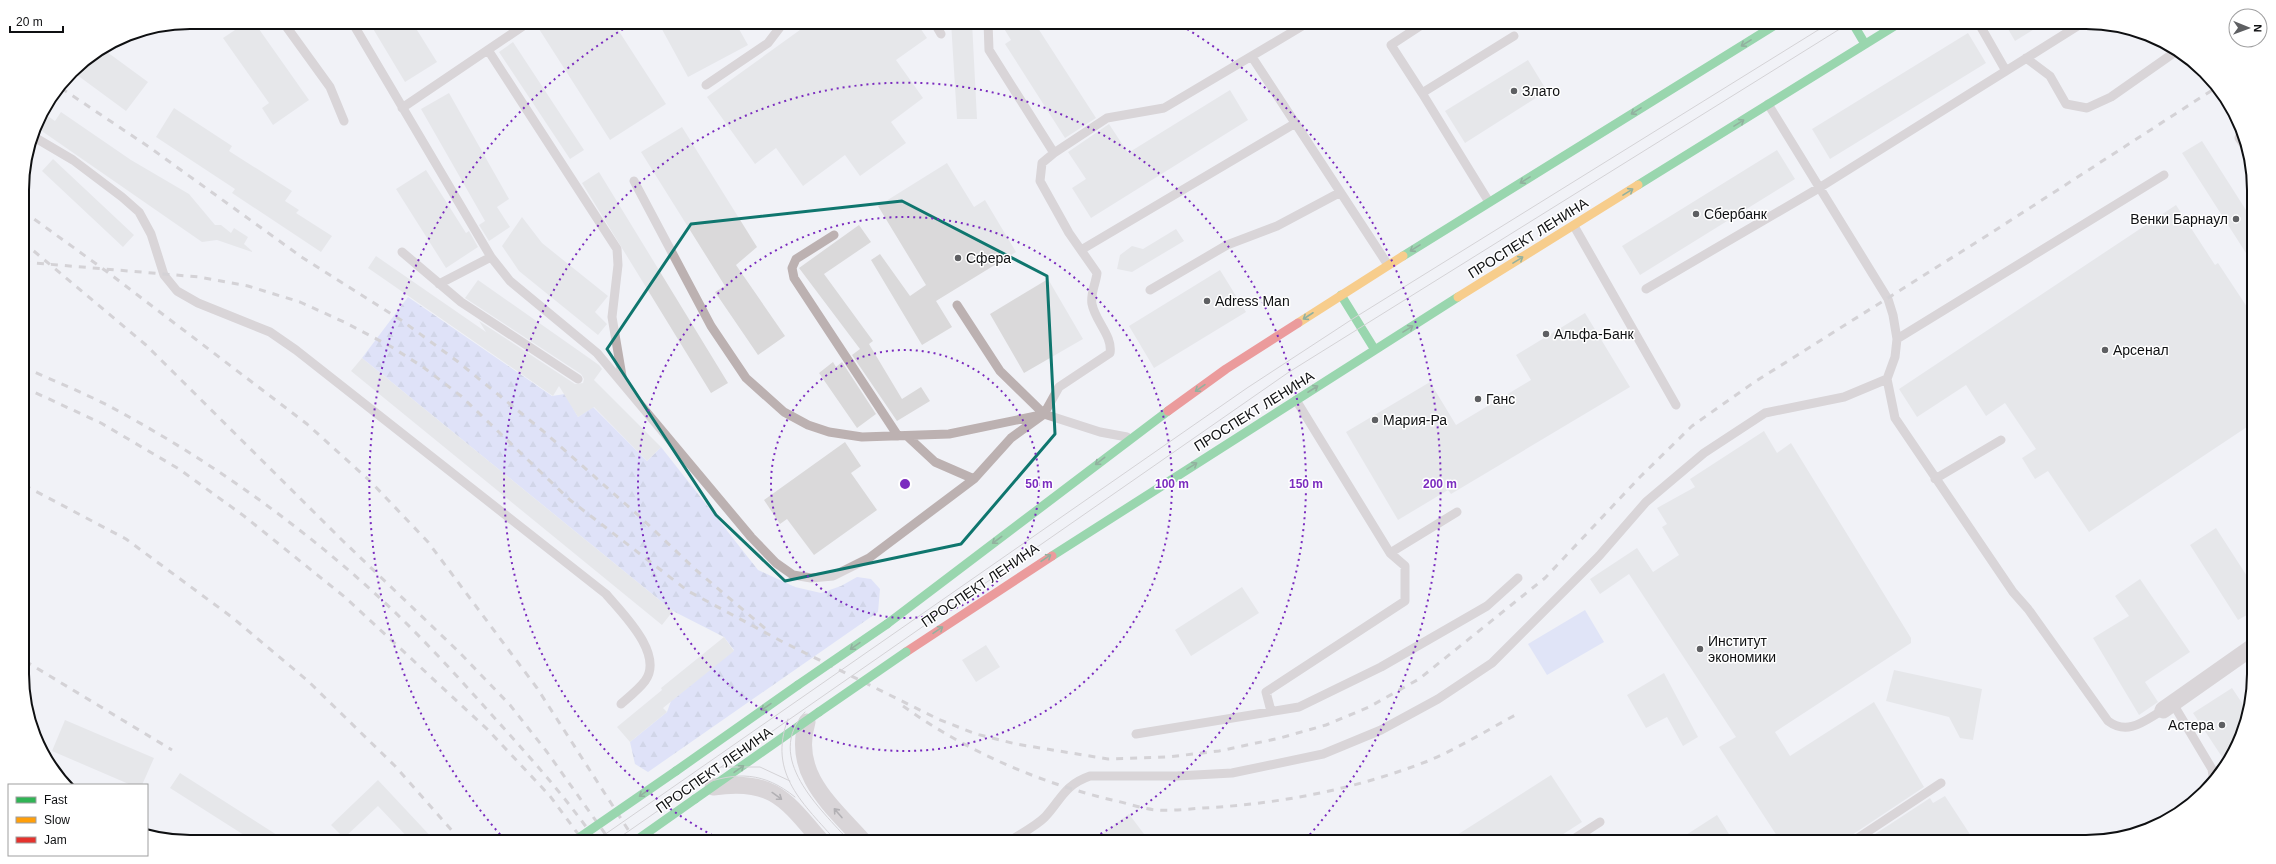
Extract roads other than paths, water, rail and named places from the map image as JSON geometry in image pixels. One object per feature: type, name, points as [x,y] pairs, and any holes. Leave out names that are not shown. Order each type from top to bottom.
[{"type":"main road","name":"ПРОСПЕКТ ЛЕНИНА","points":[[583,835],[887,624],[1131,437],[1226,369],[1388,265],[1769,29]]},
{"type":"main road","points":[[1856,29],[1865,44]]},
{"type":"main road","name":"ПРОСПЕКТ ЛЕНИНА","points":[[644,835],[906,652],[1064,546],[1890,29]]},
{"type":"main road","points":[[1341,295],[1375,350]]},
{"type":"street","points":[[2167,706],[2247,653]]},
{"type":"street","points":[[813,717],[803,735],[803,753],[808,772],[818,790],[858,835]]},
{"type":"street","points":[[712,787],[735,784],[750,785],[770,792],[795,811],[816,835]]},
{"type":"lane","points":[[288,29],[330,87],[344,121]]},
{"type":"lane","points":[[356,29],[491,257],[510,281],[597,353],[751,537],[776,563],[793,575],[811,578],[833,576],[869,558],[974,479],[1012,438],[1044,414],[1059,387],[1110,353],[1112,346],[1096,316],[1092,304],[1096,273],[1040,181],[1042,163],[1054,153],[1107,118],[1164,108],[1298,29]]},
{"type":"lane","points":[[402,108],[519,29]]},
{"type":"lane","points":[[706,86],[768,43],[779,29]]},
{"type":"lane","points":[[938,29],[941,34]]},
{"type":"lane","points":[[988,29],[989,50],[1054,153]]},
{"type":"lane","points":[[1415,29],[1391,45],[1489,202]]},
{"type":"lane","points":[[1982,29],[2006,71]]},
{"type":"lane","points":[[1646,289],[1819,188],[2073,29]]},
{"type":"lane","points":[[1422,93],[1514,36]]},
{"type":"lane","points":[[488,50],[617,249],[618,265],[612,317],[623,383]]},
{"type":"lane","points":[[2026,58],[2050,76],[2066,104],[2087,108],[2111,97],[2172,54]]},
{"type":"lane","points":[[1252,57],[1339,193],[1388,265]]},
{"type":"lane","points":[[1768,104],[1888,299],[1893,314],[1897,339],[1895,357],[1887,378],[1895,418],[1935,479],[2013,592],[2028,609],[2108,721],[2117,728],[2127,728],[2137,725],[2167,706],[2212,769],[2213,773]]},
{"type":"lane","points":[[1081,250],[1294,124]]},
{"type":"lane","points":[[38,139],[73,160],[122,196],[139,212],[151,234],[164,275],[177,291],[198,303],[270,332],[296,350],[606,594],[632,624],[646,647],[650,663],[646,680],[621,704]]},
{"type":"lane","points":[[1897,339],[2164,175]]},
{"type":"lane","points":[[634,180],[711,326],[746,378],[784,412],[808,424],[829,432],[862,437],[949,434],[1044,414]]},
{"type":"lane","points":[[1150,290],[1227,245],[1277,226],[1339,193]]},
{"type":"lane","points":[[1574,226],[1676,405]]},
{"type":"lane","points":[[834,235],[796,259],[792,268],[794,278],[902,436],[935,462],[974,479]]},
{"type":"lane","points":[[402,252],[461,302],[578,379]]},
{"type":"lane","points":[[439,284],[491,257]]},
{"type":"lane","points":[[957,305],[1000,371],[1044,414],[1100,432],[1131,437]]},
{"type":"lane","points":[[1018,835],[1044,818],[1067,788],[1077,781],[1090,776],[1177,776],[1232,773],[1323,754],[1381,730],[1438,699],[1492,663],[1599,556],[1646,502],[1704,453],[1765,413],[1844,397],[1887,378]]},
{"type":"lane","points":[[1271,711],[1266,692],[1405,600],[1405,566],[1390,553],[1296,400]]},
{"type":"lane","points":[[1935,479],[2001,440]]},
{"type":"lane","points":[[1390,553],[1457,512]]},
{"type":"lane","points":[[1136,734],[1299,707],[1380,667],[1487,606],[1518,578]]},
{"type":"lane","points":[[1863,835],[1941,783]]},
{"type":"lane","points":[[1580,835],[1600,822]]},
{"type":"tram line","points":[[604,835],[1247,388],[1354,318],[1820,29]]},
{"type":"tram line","points":[[623,835],[1289,372],[1840,29]]},
{"type":"tram line","points":[[805,712],[794,729],[790,747],[793,764],[800,782],[824,814],[844,835]]},
{"type":"tram line","points":[[788,719],[783,739],[782,756],[786,772],[792,787],[801,801],[831,835]]},
{"type":"tram line","points":[[721,767],[760,767],[790,781]]},
{"type":"tram line","points":[[700,785],[726,777],[750,776],[772,783],[795,797]]},
{"type":"railway","points":[[64,90],[149,147],[303,258],[401,320],[457,361],[543,431],[639,516],[696,570],[767,630]]},
{"type":"railway","points":[[29,263],[199,277],[248,286],[300,302],[344,322],[390,346],[423,367],[461,396],[570,500],[688,591],[781,641],[938,719],[976,734],[1016,744],[1108,759],[1168,757],[1219,751],[1280,738],[1326,725],[1369,707],[1419,679],[1545,578],[1640,477],[1692,426],[1753,383],[1991,233],[2212,90]]},
{"type":"railway","points":[[29,215],[106,271],[307,424],[370,481],[428,542],[537,688],[632,835]]},
{"type":"railway","points":[[29,247],[146,345],[343,541],[459,652],[510,705],[547,752],[606,835]]},
{"type":"railway","points":[[29,370],[109,406],[176,444],[240,486],[332,556],[412,629],[444,663],[546,776],[592,835]]},
{"type":"railway","points":[[29,390],[101,423],[179,469],[244,516],[346,598],[488,730],[550,796],[579,835]]},
{"type":"railway","points":[[29,488],[126,539],[233,618],[308,681],[395,766],[456,835]]},
{"type":"railway","points":[[29,663],[172,750]]},
{"type":"railway","points":[[903,706],[927,722],[977,751],[1030,774],[1084,793],[1140,807],[1163,810],[1180,810],[1261,803],[1317,794],[1373,780],[1440,756],[1519,713]]},
{"type":"place","name":"Злато","points":[[1514,91]]},
{"type":"place","name":"Сбербанк","points":[[1696,214]]},
{"type":"place","name":"Венки Барнаул","points":[[2236,219]]},
{"type":"place","name":"Сфера","points":[[958,258]]},
{"type":"place","name":"Adress Man","points":[[1207,301]]},
{"type":"place","name":"Альфа-Банк","points":[[1546,334]]},
{"type":"place","name":"Арсенал","points":[[2105,350]]},
{"type":"place","name":"Ганс","points":[[1478,399]]},
{"type":"place","name":"Мария-Ра","points":[[1375,420]]},
{"type":"place","name":"Институт экономики","points":[[1700,649]]},
{"type":"place","name":"Астера","points":[[2222,725]]}]
